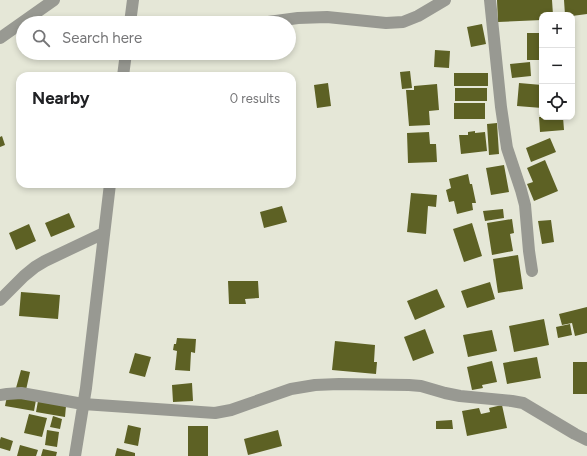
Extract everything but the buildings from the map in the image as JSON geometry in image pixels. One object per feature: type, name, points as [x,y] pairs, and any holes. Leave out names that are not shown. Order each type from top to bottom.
[{"type":"street","points":[[31,16],[54,0]]},
{"type":"street","points":[[131,16],[133,0]]},
{"type":"street","points":[[296,18],[327,16],[386,23],[403,22],[418,16],[445,0]]},
{"type":"street","points":[[490,0],[501,107],[507,148],[525,205],[532,271]]},
{"type":"street","points":[[0,38],[16,27]]},
{"type":"street","points":[[124,72],[125,60]]},
{"type":"street","points":[[75,456],[83,404],[110,188]]},
{"type":"street","points":[[0,300],[24,276],[45,260],[104,233]]},
{"type":"street","points":[[0,395],[21,393],[83,404],[215,413],[231,410],[292,389],[315,385],[409,385],[421,386],[460,396],[512,401],[523,404],[587,440]]}]
